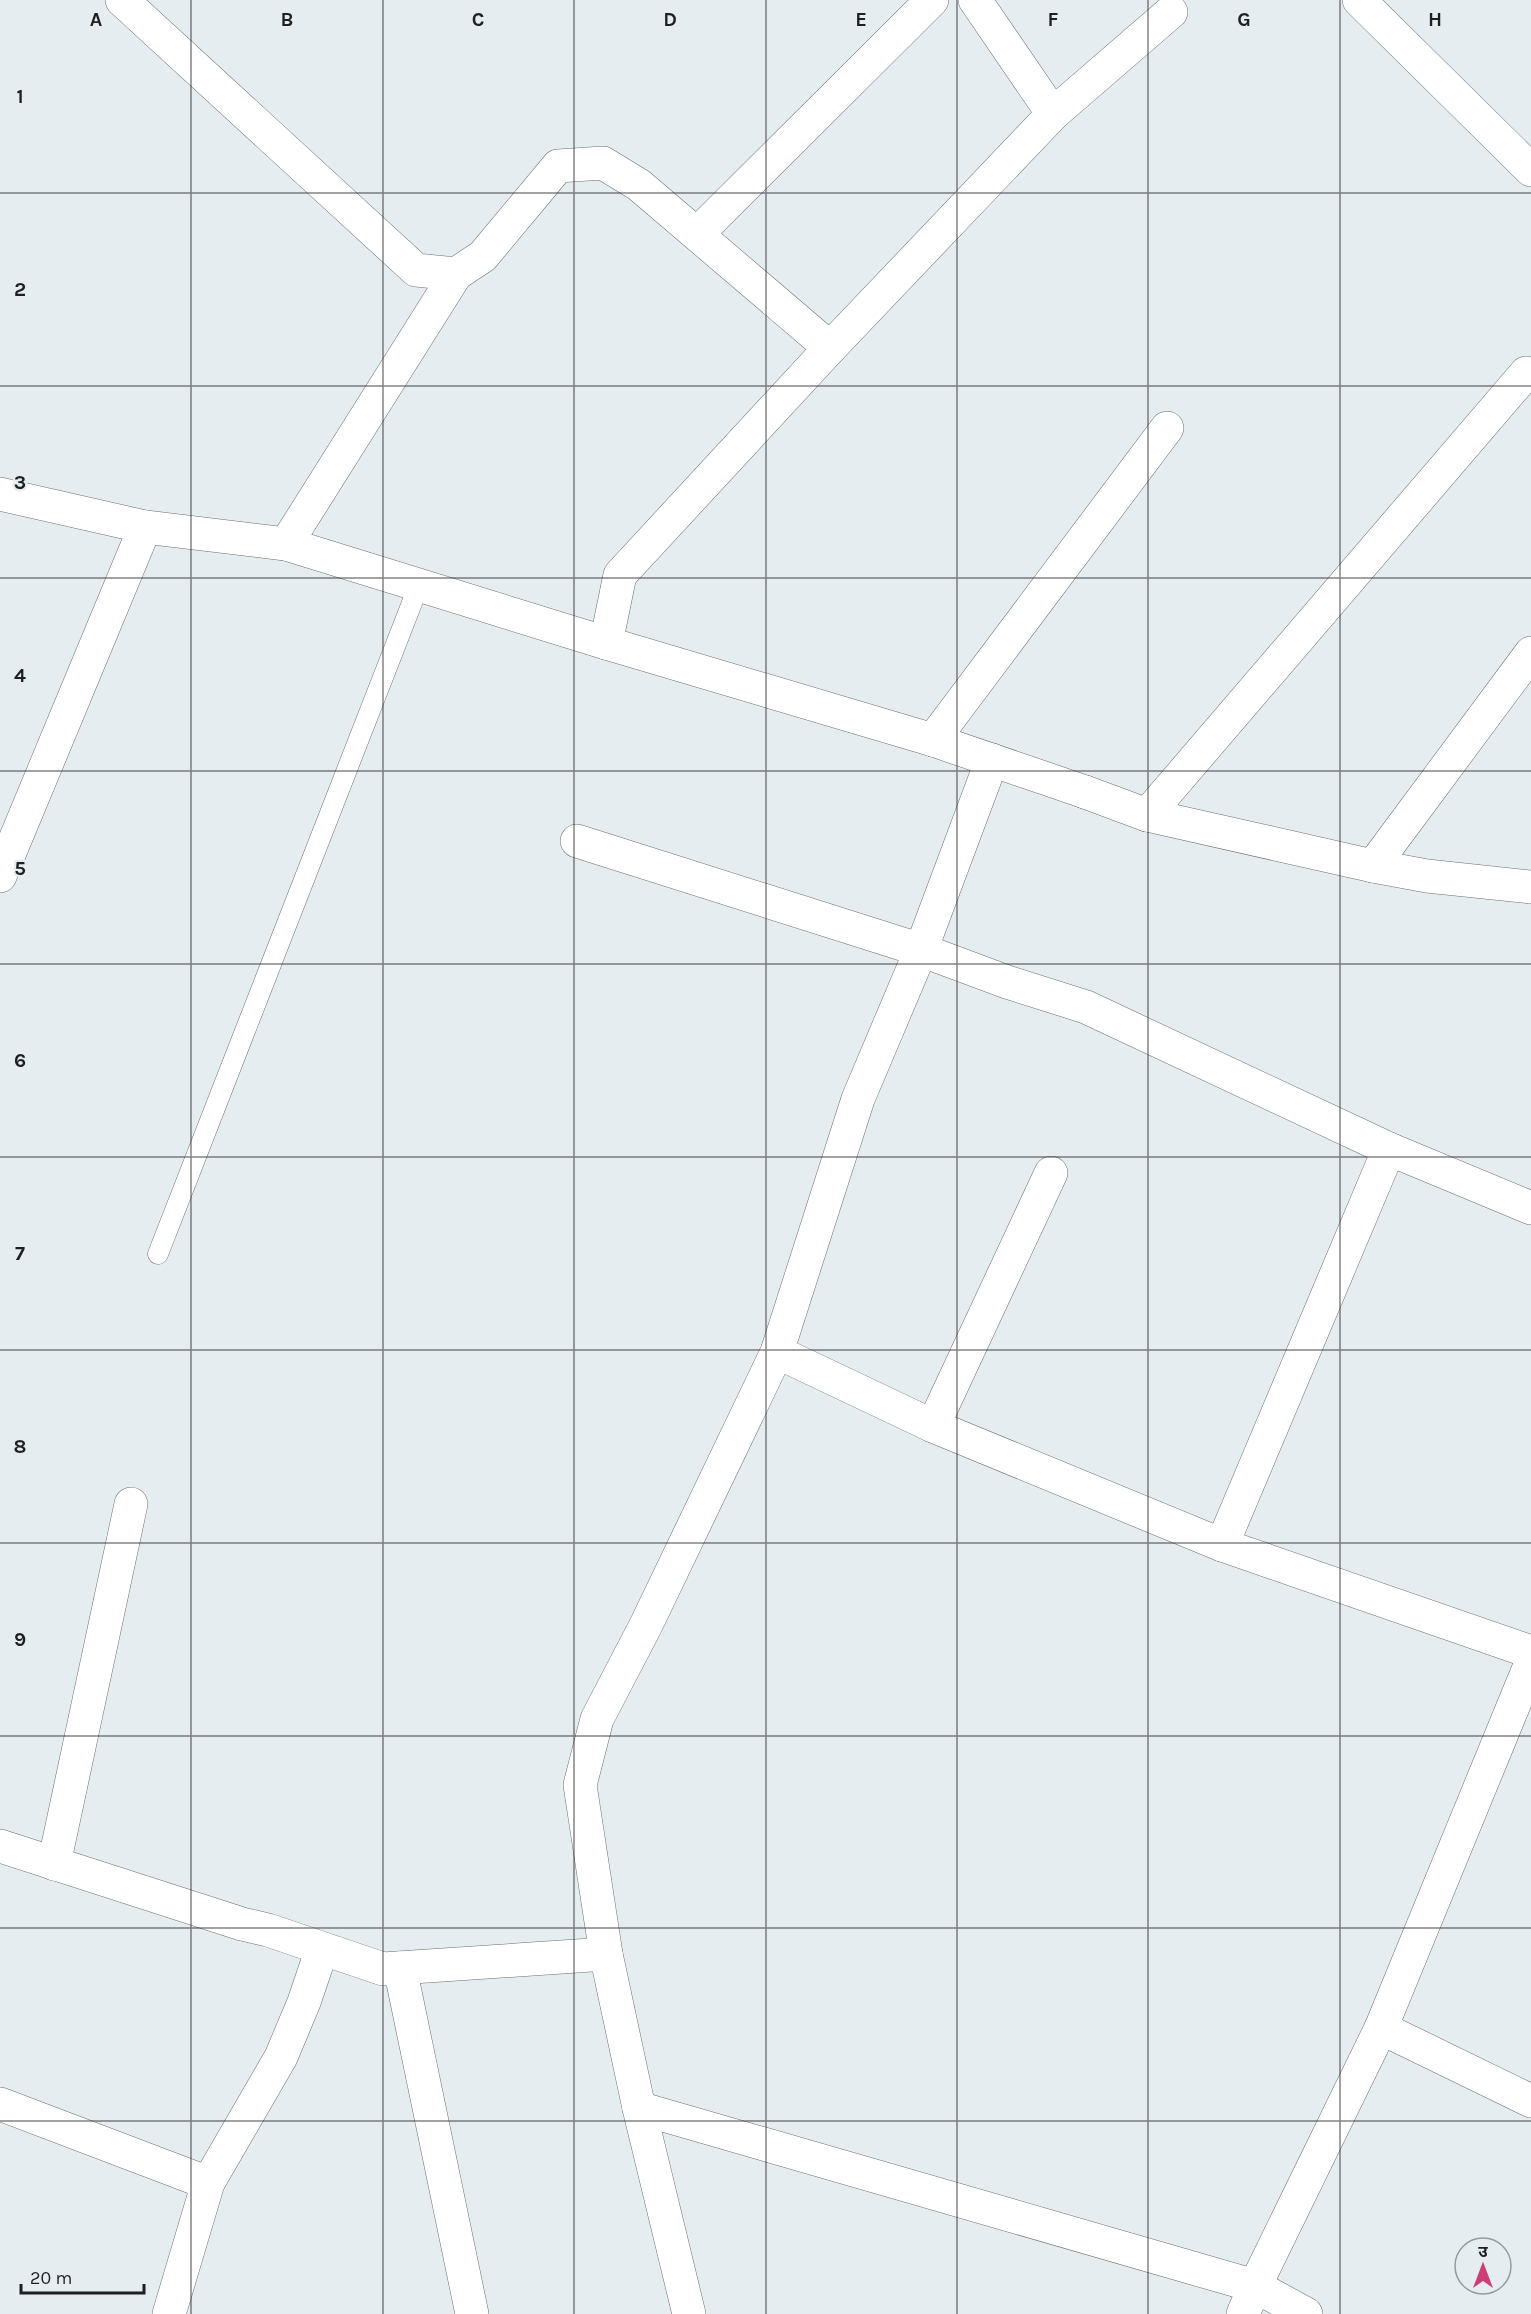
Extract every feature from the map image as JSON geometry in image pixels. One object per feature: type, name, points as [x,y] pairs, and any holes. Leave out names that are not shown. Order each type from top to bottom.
[{"type":"street","points":[[122,0],[416,270],[456,274]]},
{"type":"street","points":[[697,234],[932,0]]},
{"type":"street","points":[[975,0],[1053,114]]},
{"type":"street","points":[[1359,0],[1525,153]]},
{"type":"street","points":[[606,644],[620,575],[830,348],[1053,114],[1171,12]]},
{"type":"street","points":[[286,544],[456,274],[483,256],[558,166],[603,163],[639,185],[830,348]]},
{"type":"street","points":[[1147,815],[1527,373]]},
{"type":"street","points":[[933,740],[1167,428]]},
{"type":"street","points":[[0,494],[146,527],[286,544],[606,644],[933,740],[1147,815],[1426,876],[1531,887]]},
{"type":"street","points":[[0,876],[146,527]]},
{"type":"street","points":[[1373,866],[1531,653]]},
{"type":"street","points":[[689,2314],[639,2108],[606,1954],[580,1785],[597,1719],[646,1625],[777,1352],[858,1099],[921,950],[992,760]]},
{"type":"street","points":[[577,841],[921,950],[1007,982],[1086,1007],[1389,1149],[1531,1208]]},
{"type":"street","points":[[1222,1545],[1389,1149]]},
{"type":"street","points":[[933,1426],[1051,1173]]},
{"type":"street","points":[[777,1352],[933,1426],[1222,1545],[1531,1652]]},
{"type":"street","points":[[54,1864],[131,1504]]},
{"type":"street","points":[[1249,2300],[1380,2028],[1531,1663]]},
{"type":"street","points":[[0,1846],[383,1969],[606,1954]]},
{"type":"street","points":[[169,2314],[208,2183],[280,2057],[304,2002],[322,1949]]},
{"type":"street","points":[[400,1968],[472,2314]]},
{"type":"street","points":[[1380,2028],[1531,2101]]},
{"type":"street","points":[[0,2104],[208,2183]]},
{"type":"street","points":[[639,2108],[1249,2300],[1306,2314]]},
{"type":"lane","points":[[158,1254],[419,585]]}]
